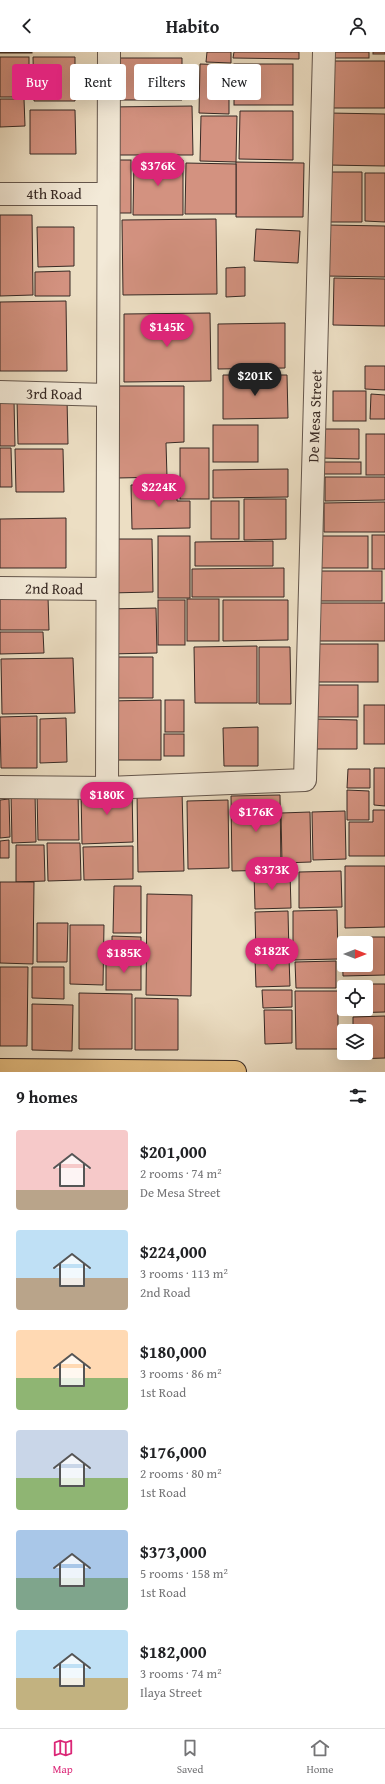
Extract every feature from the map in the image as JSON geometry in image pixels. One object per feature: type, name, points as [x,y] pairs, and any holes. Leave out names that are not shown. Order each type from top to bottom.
[{"type":"main road","points":[[0,1070],[235,1072]]},
{"type":"street","points":[[0,787],[107,788],[109,52]]},
{"type":"street","name":"De Mesa Street","points":[[107,788],[305,780],[324,52]]},
{"type":"street","name":"4th Road","points":[[0,194],[108,194]]},
{"type":"street","name":"3rd Road","points":[[0,392],[108,395]]},
{"type":"street","name":"2nd Road","points":[[0,588],[107,589]]},
{"type":"building","points":[[32,52],[32,53],[0,53]]},
{"type":"building","points":[[207,52],[231,52],[231,63],[206,62]]},
{"type":"building","points":[[234,52],[299,52],[299,59],[233,58]]},
{"type":"building","points":[[330,52],[369,52],[369,58],[330,58]]},
{"type":"building","points":[[373,52],[385,52],[385,54],[373,54]]},
{"type":"building","points":[[0,57],[29,57],[29,64],[12,64],[12,97],[0,97]]},
{"type":"building","points":[[33,57],[75,57],[75,64],[70,64],[70,100],[75,101],[34,101],[62,100],[62,64],[33,64]]},
{"type":"building","points":[[114,58],[182,58],[182,64],[134,64],[134,100],[126,100],[126,64],[114,64]]},
{"type":"building","points":[[334,61],[385,61],[385,108],[333,108]]},
{"type":"building","points":[[200,64],[207,64],[207,100],[229,100],[229,114],[199,113]]},
{"type":"building","points":[[261,64],[293,64],[293,105],[234,105],[234,100],[261,100]]},
{"type":"building","points":[[0,99],[24,100],[25,126],[0,127]]},
{"type":"building","points":[[192,106],[193,155],[109,155],[109,107]]},
{"type":"building","points":[[30,110],[75,110],[76,154],[30,154]]},
{"type":"building","points":[[240,111],[293,111],[293,160],[239,159]]},
{"type":"building","points":[[329,113],[385,114],[385,166],[328,165]]},
{"type":"building","points":[[201,116],[237,116],[236,162],[200,161]]},
{"type":"building","points":[[134,159],[183,160],[183,215],[133,215]]},
{"type":"building","points":[[111,160],[131,160],[131,213],[111,213]]},
{"type":"building","points":[[236,162],[304,163],[303,217],[236,217]]},
{"type":"building","points":[[186,163],[236,164],[236,214],[185,214]]},
{"type":"building","points":[[330,172],[362,172],[362,222],[329,222]]},
{"type":"building","points":[[365,173],[385,173],[385,222],[365,221]]},
{"type":"building","points":[[0,215],[32,215],[33,295],[0,296]]},
{"type":"building","points":[[216,219],[217,294],[123,295],[122,220]]},
{"type":"building","points":[[327,225],[385,226],[385,277],[326,276]]},
{"type":"building","points":[[37,227],[74,227],[74,266],[38,267]]},
{"type":"building","points":[[256,229],[300,231],[298,263],[254,261]]},
{"type":"building","points":[[245,267],[245,296],[226,297],[226,268]]},
{"type":"building","points":[[70,271],[70,296],[35,296],[35,272]]},
{"type":"building","points":[[334,278],[385,279],[385,326],[333,325]]},
{"type":"building","points":[[66,301],[67,371],[0,371],[0,302]]},
{"type":"building","points":[[210,313],[211,381],[124,382],[124,314]]},
{"type":"building","points":[[285,323],[285,368],[218,369],[218,324]]},
{"type":"building","points":[[365,366],[385,366],[385,390],[365,389]]},
{"type":"building","points":[[223,375],[287,375],[288,418],[223,419]]},
{"type":"building","points":[[116,386],[184,386],[184,442],[166,443],[167,477],[117,478]]},
{"type":"building","points":[[333,391],[366,391],[366,421],[333,421]]},
{"type":"building","points":[[371,394],[385,395],[385,419],[370,419]]},
{"type":"building","points":[[17,399],[67,399],[68,444],[18,444]]},
{"type":"building","points":[[0,401],[14,401],[15,446],[0,446]]},
{"type":"building","points":[[213,425],[258,425],[258,462],[213,462]]},
{"type":"building","points":[[320,429],[359,429],[359,459],[320,458]]},
{"type":"building","points":[[366,434],[385,434],[385,475],[366,475]]},
{"type":"building","points":[[0,448],[11,448],[12,487],[0,487]]},
{"type":"building","points":[[180,448],[209,448],[209,499],[180,499]]},
{"type":"building","points":[[15,449],[63,449],[64,492],[16,492]]},
{"type":"building","points":[[322,462],[361,462],[361,474],[322,474]]},
{"type":"building","points":[[288,469],[288,497],[213,498],[213,470]]},
{"type":"building","points":[[325,477],[385,477],[385,500],[325,501]]},
{"type":"building","points":[[131,485],[177,485],[177,501],[190,501],[190,528],[132,529]]},
{"type":"building","points":[[244,499],[286,499],[286,539],[244,540]]},
{"type":"building","points":[[211,501],[239,501],[239,539],[211,539]]},
{"type":"building","points":[[385,502],[385,532],[324,532],[324,503]]},
{"type":"building","points":[[66,518],[66,568],[0,568],[0,519]]},
{"type":"building","points":[[372,535],[385,535],[385,569],[372,569]]},
{"type":"building","points":[[158,536],[190,536],[190,598],[158,598]]},
{"type":"building","points":[[316,536],[368,536],[368,568],[316,568]]},
{"type":"building","points":[[109,539],[152,539],[153,592],[110,593]]},
{"type":"building","points":[[273,541],[273,566],[195,566],[195,542]]},
{"type":"building","points":[[284,568],[284,597],[192,597],[192,569]]},
{"type":"building","points":[[317,571],[382,571],[382,601],[317,601]]},
{"type":"building","points":[[48,597],[49,630],[0,630],[0,598]]},
{"type":"building","points":[[187,599],[219,599],[219,641],[187,641]]},
{"type":"building","points":[[158,600],[185,600],[185,645],[158,645]]},
{"type":"building","points":[[223,600],[288,600],[288,640],[223,641]]},
{"type":"building","points":[[318,603],[385,603],[385,641],[318,641]]},
{"type":"building","points":[[156,608],[157,653],[108,654],[108,609]]},
{"type":"building","points":[[0,632],[43,632],[44,653],[0,654]]},
{"type":"building","points":[[317,644],[378,644],[378,682],[317,682]]},
{"type":"building","points":[[257,646],[257,703],[195,703],[194,647]]},
{"type":"building","points":[[259,647],[290,647],[291,704],[259,704]]},
{"type":"building","points":[[108,657],[153,657],[153,698],[109,698]]},
{"type":"building","points":[[73,658],[75,713],[2,714],[1,659]]},
{"type":"building","points":[[315,685],[358,685],[358,717],[315,717]]},
{"type":"building","points":[[161,700],[161,760],[109,760],[109,701]]},
{"type":"building","points":[[165,700],[184,700],[184,732],[165,732]]},
{"type":"building","points":[[364,705],[385,705],[385,744],[364,744]]},
{"type":"building","points":[[37,716],[37,768],[1,768],[0,717]]},
{"type":"building","points":[[66,718],[67,762],[40,763],[40,719]]},
{"type":"building","points":[[316,719],[357,720],[357,749],[316,749]]},
{"type":"building","points":[[258,727],[258,766],[224,766],[223,728]]},
{"type":"building","points":[[164,734],[184,734],[184,756],[164,756]]},
{"type":"building","points":[[374,768],[385,768],[385,806],[374,805]]},
{"type":"building","points":[[348,769],[370,769],[370,788],[347,788]]},
{"type":"building","points":[[132,789],[133,842],[82,844],[81,790]]},
{"type":"building","points":[[347,790],[369,791],[369,820],[347,820]]},
{"type":"building","points":[[182,791],[184,871],[138,872],[137,792]]},
{"type":"building","points":[[37,792],[78,792],[79,840],[38,840]]},
{"type":"building","points":[[11,793],[35,793],[36,842],[12,843]]},
{"type":"building","points":[[280,795],[281,870],[232,871],[231,796]]},
{"type":"building","points":[[9,799],[10,837],[0,838],[0,800]]},
{"type":"building","points":[[228,800],[229,868],[188,869],[187,801]]},
{"type":"building","points":[[373,810],[385,810],[385,856],[349,856],[349,822],[373,822]]},
{"type":"building","points":[[345,811],[346,859],[313,860],[312,812]]},
{"type":"building","points":[[310,812],[311,862],[282,863],[281,813]]},
{"type":"building","points":[[9,840],[9,858],[0,858],[0,841]]},
{"type":"building","points":[[47,843],[80,843],[81,880],[48,881]]},
{"type":"building","points":[[16,845],[44,845],[45,881],[16,882]]},
{"type":"building","points":[[133,846],[133,879],[84,880],[83,847]]},
{"type":"building","points":[[345,866],[385,866],[385,927],[345,928]]},
{"type":"building","points":[[341,871],[342,907],[299,908],[299,872]]},
{"type":"building","points":[[290,873],[291,908],[255,909],[254,874]]},
{"type":"building","points":[[0,882],[34,882],[33,964],[0,963]]},
{"type":"building","points":[[114,886],[141,886],[141,933],[113,933]]},
{"type":"building","points":[[147,894],[192,895],[191,996],[146,995]]},
{"type":"building","points":[[337,910],[337,959],[293,960],[293,911]]},
{"type":"building","points":[[288,911],[289,955],[256,956],[255,912]]},
{"type":"building","points":[[37,923],[68,923],[67,962],[37,962]]},
{"type":"building","points":[[70,925],[104,925],[103,985],[70,984]]},
{"type":"building","points":[[112,936],[141,937],[141,955],[112,955]]},
{"type":"building","points":[[373,937],[385,937],[385,975],[343,976],[343,972],[373,972]]},
{"type":"building","points":[[106,957],[141,957],[141,990],[106,990]]},
{"type":"building","points":[[289,958],[290,986],[256,987],[255,959]]},
{"type":"building","points":[[336,961],[336,988],[296,988],[295,962]]},
{"type":"building","points":[[0,967],[28,967],[27,1046],[0,1046]]},
{"type":"building","points":[[32,967],[64,967],[64,999],[32,998]]},
{"type":"building","points":[[373,984],[385,984],[385,1012],[373,1012]]},
{"type":"building","points":[[262,990],[292,990],[292,1007],[263,1008]]},
{"type":"building","points":[[295,991],[337,991],[337,1049],[296,1049]]},
{"type":"building","points":[[79,993],[132,994],[132,1049],[79,1049]]},
{"type":"building","points":[[135,998],[178,999],[178,1050],[135,1050]]},
{"type":"building","points":[[32,1004],[73,1005],[72,1051],[32,1050]]},
{"type":"building","points":[[264,1010],[292,1010],[292,1043],[265,1044]]},
{"type":"building","points":[[385,1016],[385,1058],[373,1058],[373,1024],[353,1024],[353,1017]]}]
